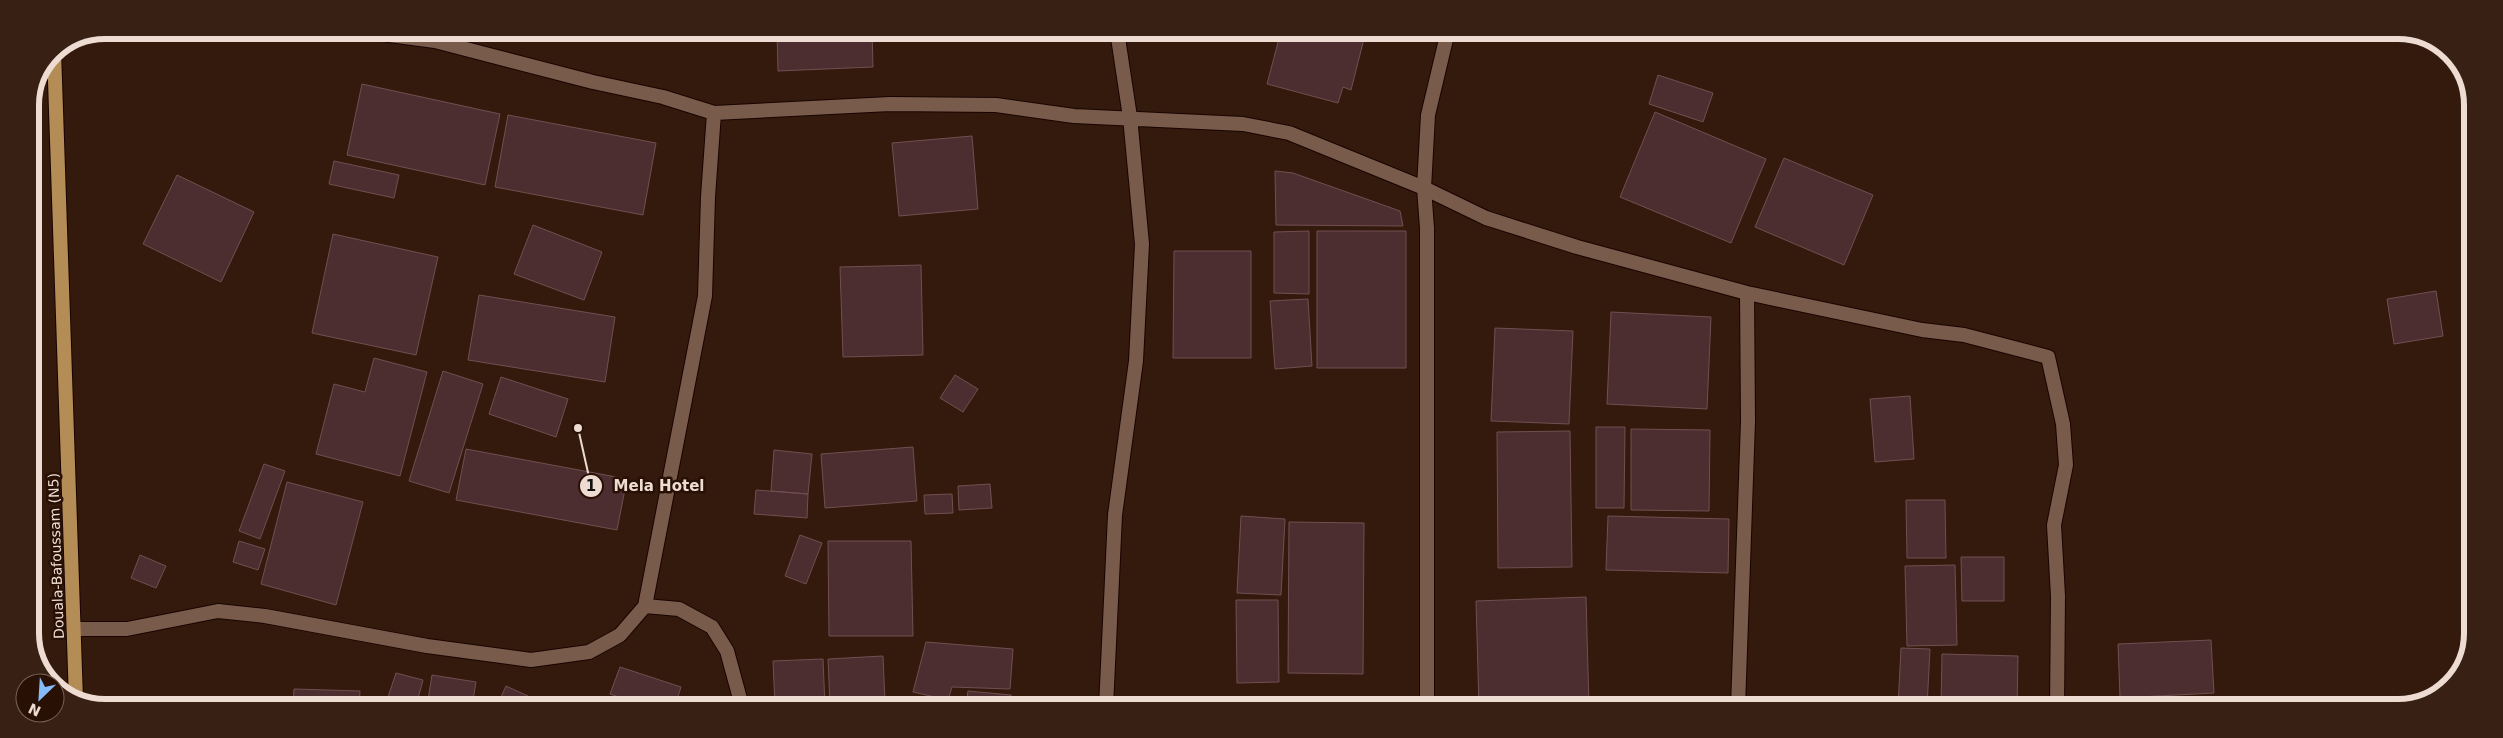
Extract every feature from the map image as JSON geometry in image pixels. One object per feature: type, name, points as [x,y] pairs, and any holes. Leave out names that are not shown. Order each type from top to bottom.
[{"type":"highway","name":"Douala-Bafoussam (N5)","points":[[55,62],[62,210],[76,692]]},
{"type":"street","points":[[427,39],[593,82],[663,97],[714,113],[890,104],[996,105],[1074,116],[1130,117],[1243,124],[1289,133],[1424,188],[1486,218],[1577,247],[1747,293],[1922,330],[1964,334],[2048,357],[2063,424],[2066,465],[2054,525],[2058,596],[2057,699]]},
{"type":"street","points":[[1106,699],[1115,515],[1136,361],[1142,244],[1130,117],[1118,39]]},
{"type":"street","points":[[1427,699],[1427,228],[1424,188],[1428,115],[1446,39]]},
{"type":"street","points":[[74,629],[127,629],[218,611],[265,616],[427,646],[531,660],[589,652],[620,635],[645,606],[705,296],[708,197],[714,113]]},
{"type":"street","points":[[1738,699],[1747,440],[1747,293]]},
{"type":"street","points":[[645,606],[679,609],[712,627],[727,651],[740,699]]},
{"type":"building","points":[[777,39],[872,39],[873,67],[778,71]]},
{"type":"building","points":[[1279,39],[1364,39],[1351,90],[1343,87],[1338,103],[1267,84]]},
{"type":"building","points":[[1658,75],[1713,93],[1703,122],[1649,104]]},
{"type":"building","points":[[362,84],[500,114],[485,185],[347,155]]},
{"type":"building","points":[[1655,112],[1766,159],[1731,243],[1620,197]]},
{"type":"building","points":[[508,115],[656,143],[643,215],[495,187]]},
{"type":"building","points":[[972,136],[978,209],[899,216],[892,143]]},
{"type":"building","points":[[1784,158],[1873,195],[1844,265],[1755,227]]},
{"type":"building","points":[[334,161],[399,175],[394,198],[329,184]]},
{"type":"building","points":[[1275,171],[1293,173],[1400,211],[1403,226],[1276,225]]},
{"type":"building","points":[[177,175],[254,212],[221,282],[143,244]]},
{"type":"building","points":[[533,225],[602,252],[584,300],[514,274]]},
{"type":"building","points":[[1309,231],[1309,294],[1274,293],[1274,232]]},
{"type":"building","points":[[1317,231],[1406,231],[1406,368],[1317,368]]},
{"type":"building","points":[[333,234],[438,257],[416,355],[312,333]]},
{"type":"building","points":[[1174,251],[1251,251],[1251,358],[1173,358]]},
{"type":"building","points":[[921,265],[923,355],[843,357],[840,267]]},
{"type":"building","points":[[2436,291],[2443,336],[2394,344],[2387,299]]},
{"type":"building","points":[[479,295],[615,317],[605,382],[468,360]]},
{"type":"building","points":[[1308,299],[1312,366],[1275,369],[1270,301]]},
{"type":"building","points":[[1611,312],[1711,317],[1707,409],[1607,404]]},
{"type":"building","points":[[1495,328],[1573,331],[1569,424],[1491,421]]},
{"type":"building","points":[[374,358],[427,372],[400,476],[316,454],[334,384],[365,392]]},
{"type":"building","points":[[443,371],[483,384],[449,493],[409,481]]},
{"type":"building","points":[[955,375],[978,389],[963,412],[940,398]]},
{"type":"building","points":[[501,377],[568,399],[556,437],[489,414]]},
{"type":"building","points":[[1910,396],[1914,459],[1875,462],[1870,399]]},
{"type":"building","points":[[1596,427],[1625,427],[1624,508],[1596,508]]},
{"type":"building","points":[[1631,429],[1710,430],[1709,511],[1631,510]]},
{"type":"building","points":[[1570,431],[1572,567],[1498,568],[1497,432]]},
{"type":"building","points":[[913,447],[917,501],[825,508],[821,454]]},
{"type":"building","points":[[466,449],[627,479],[617,530],[456,500]]},
{"type":"building","points":[[774,450],[812,454],[808,494],[771,491]]},
{"type":"building","points":[[264,464],[285,471],[260,539],[239,531]]},
{"type":"building","points":[[287,482],[363,502],[336,605],[261,584]]},
{"type":"building","points":[[990,484],[992,508],[959,510],[958,486]]},
{"type":"building","points":[[756,490],[808,494],[807,518],[754,514]]},
{"type":"building","points":[[952,494],[953,513],[925,514],[924,495]]},
{"type":"building","points":[[1906,500],[1945,500],[1946,558],[1907,558]]},
{"type":"building","points":[[1241,516],[1285,519],[1281,595],[1237,593]]},
{"type":"building","points":[[1608,516],[1729,519],[1728,573],[1606,570]]},
{"type":"building","points":[[1289,522],[1364,523],[1363,674],[1288,673]]},
{"type":"building","points":[[800,535],[822,543],[806,584],[785,576]]},
{"type":"building","points":[[239,541],[265,549],[258,570],[233,562]]},
{"type":"building","points":[[828,541],[911,541],[913,636],[829,636]]},
{"type":"building","points":[[140,555],[166,566],[156,588],[131,578]]},
{"type":"building","points":[[1961,557],[2004,557],[2004,601],[1962,601]]},
{"type":"building","points":[[1955,565],[1957,645],[1907,646],[1905,566]]},
{"type":"building","points":[[1586,597],[1589,699],[1479,699],[1476,601]]},
{"type":"building","points":[[1236,600],[1278,600],[1279,682],[1237,683]]},
{"type":"building","points":[[2211,640],[2214,693],[2120,698],[2118,644]]},
{"type":"building","points":[[926,642],[1013,649],[1010,689],[952,687],[948,699],[913,692]]},
{"type":"building","points":[[1901,648],[1930,649],[1927,699],[1898,699]]},
{"type":"building","points":[[1942,654],[2018,656],[2017,699],[1941,699]]},
{"type":"building","points":[[883,656],[885,699],[830,699],[828,659]]},
{"type":"building","points":[[823,659],[825,699],[775,699],[773,661]]},
{"type":"building","points":[[620,667],[681,687],[677,699],[625,699],[610,694]]},
{"type":"building","points":[[396,673],[423,680],[418,699],[387,699]]},
{"type":"building","points":[[432,675],[476,682],[473,699],[428,699]]},
{"type":"building","points":[[506,686],[528,696],[527,699],[500,699]]},
{"type":"building","points":[[294,689],[360,691],[359,699],[293,699]]},
{"type":"building","points":[[968,691],[1011,695],[1011,699],[967,699]]},
{"type":"place","name":"Mela Hotel","points":[[578,428]]}]
